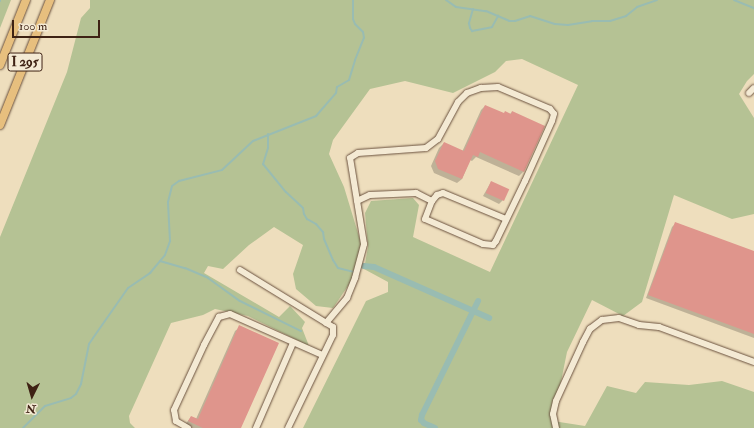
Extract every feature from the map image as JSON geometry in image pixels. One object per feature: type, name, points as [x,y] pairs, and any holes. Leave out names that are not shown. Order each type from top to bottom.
[{"type":"highway","name":"I 295","points":[[0,65],[26,0]]},
{"type":"highway","name":"I 295","points":[[0,125],[50,0]]},
{"type":"street","points":[[326,323],[347,298],[355,278],[364,244],[349,164],[350,158],[352,155],[358,153],[426,148],[438,139],[458,102],[467,94],[481,88],[498,87],[550,109],[554,114],[525,182],[493,245],[488,246],[425,219],[432,201],[440,193],[449,194],[506,219]]},
{"type":"street","points":[[749,93],[754,88]]},
{"type":"street","points":[[357,201],[370,195],[416,192],[432,201]]},
{"type":"street","points":[[240,270],[310,312],[333,327],[334,330],[288,428]]},
{"type":"street","points":[[188,428],[176,421],[174,410],[204,345],[219,317],[230,314],[322,355]]},
{"type":"street","points":[[556,428],[553,414],[556,401],[590,329],[602,320],[619,318],[639,325],[659,327],[754,362]]},
{"type":"street","points":[[256,428],[293,343]]},
{"type":"green space","points":[[0,0],[11,0],[0,28]]},
{"type":"green space","points":[[90,0],[754,0],[754,74],[747,81],[739,94],[754,118],[754,214],[732,219],[674,195],[642,302],[623,316],[592,300],[567,352],[553,421],[585,426],[607,386],[636,393],[645,382],[689,385],[722,381],[754,392],[754,428],[303,428],[366,301],[388,292],[388,282],[364,269],[368,247],[365,213],[371,201],[413,198],[419,205],[413,237],[490,272],[578,85],[522,59],[506,61],[495,72],[453,93],[405,81],[370,89],[333,140],[329,154],[344,187],[361,243],[356,266],[350,283],[333,308],[316,306],[296,289],[293,274],[303,245],[274,227],[249,245],[223,269],[208,266],[204,273],[279,317],[290,306],[305,322],[302,328],[309,346],[248,316],[215,309],[203,315],[171,323],[129,416],[130,423],[135,428],[0,428],[0,237],[67,72],[81,18],[90,8]]},
{"type":"building","points":[[485,105],[504,113],[505,111],[511,114],[512,111],[545,126],[524,172],[480,152],[478,157],[473,155],[462,179],[438,169],[435,161],[444,142],[464,151]]},
{"type":"building","points":[[491,181],[509,189],[504,201],[486,193]]},
{"type":"building","points":[[675,222],[754,251],[754,334],[648,295]]},
{"type":"building","points":[[239,325],[279,343],[241,428],[203,428],[188,421],[191,416],[198,419]]},
{"type":"waterway","points":[[23,428],[45,406],[71,398],[76,394],[81,384],[89,344],[128,288],[150,273],[165,255],[170,241],[168,202],[172,186],[179,181],[222,170],[253,141],[316,116],[336,93],[337,87],[349,80],[364,38],[363,32],[355,24],[353,19],[353,0]]},
{"type":"waterway","points":[[446,0],[456,7],[486,11],[509,21],[515,21],[530,16],[555,24],[568,25],[592,21],[610,21],[626,16],[637,7],[657,0]]},
{"type":"waterway","points":[[734,0],[754,8]]},
{"type":"waterway","points":[[473,9],[469,23],[472,31],[492,27],[498,16]]},
{"type":"waterway","points":[[268,134],[268,148],[263,164],[286,192],[303,208],[307,219],[316,224],[323,232],[324,239],[338,268],[354,272]]},
{"type":"waterway","points":[[160,261],[185,268],[208,278],[240,301],[301,331]]},
{"type":"waterway","points":[[364,266],[374,267],[489,318]]},
{"type":"waterway","points":[[435,428],[424,423],[421,420],[422,415],[478,301]]}]
